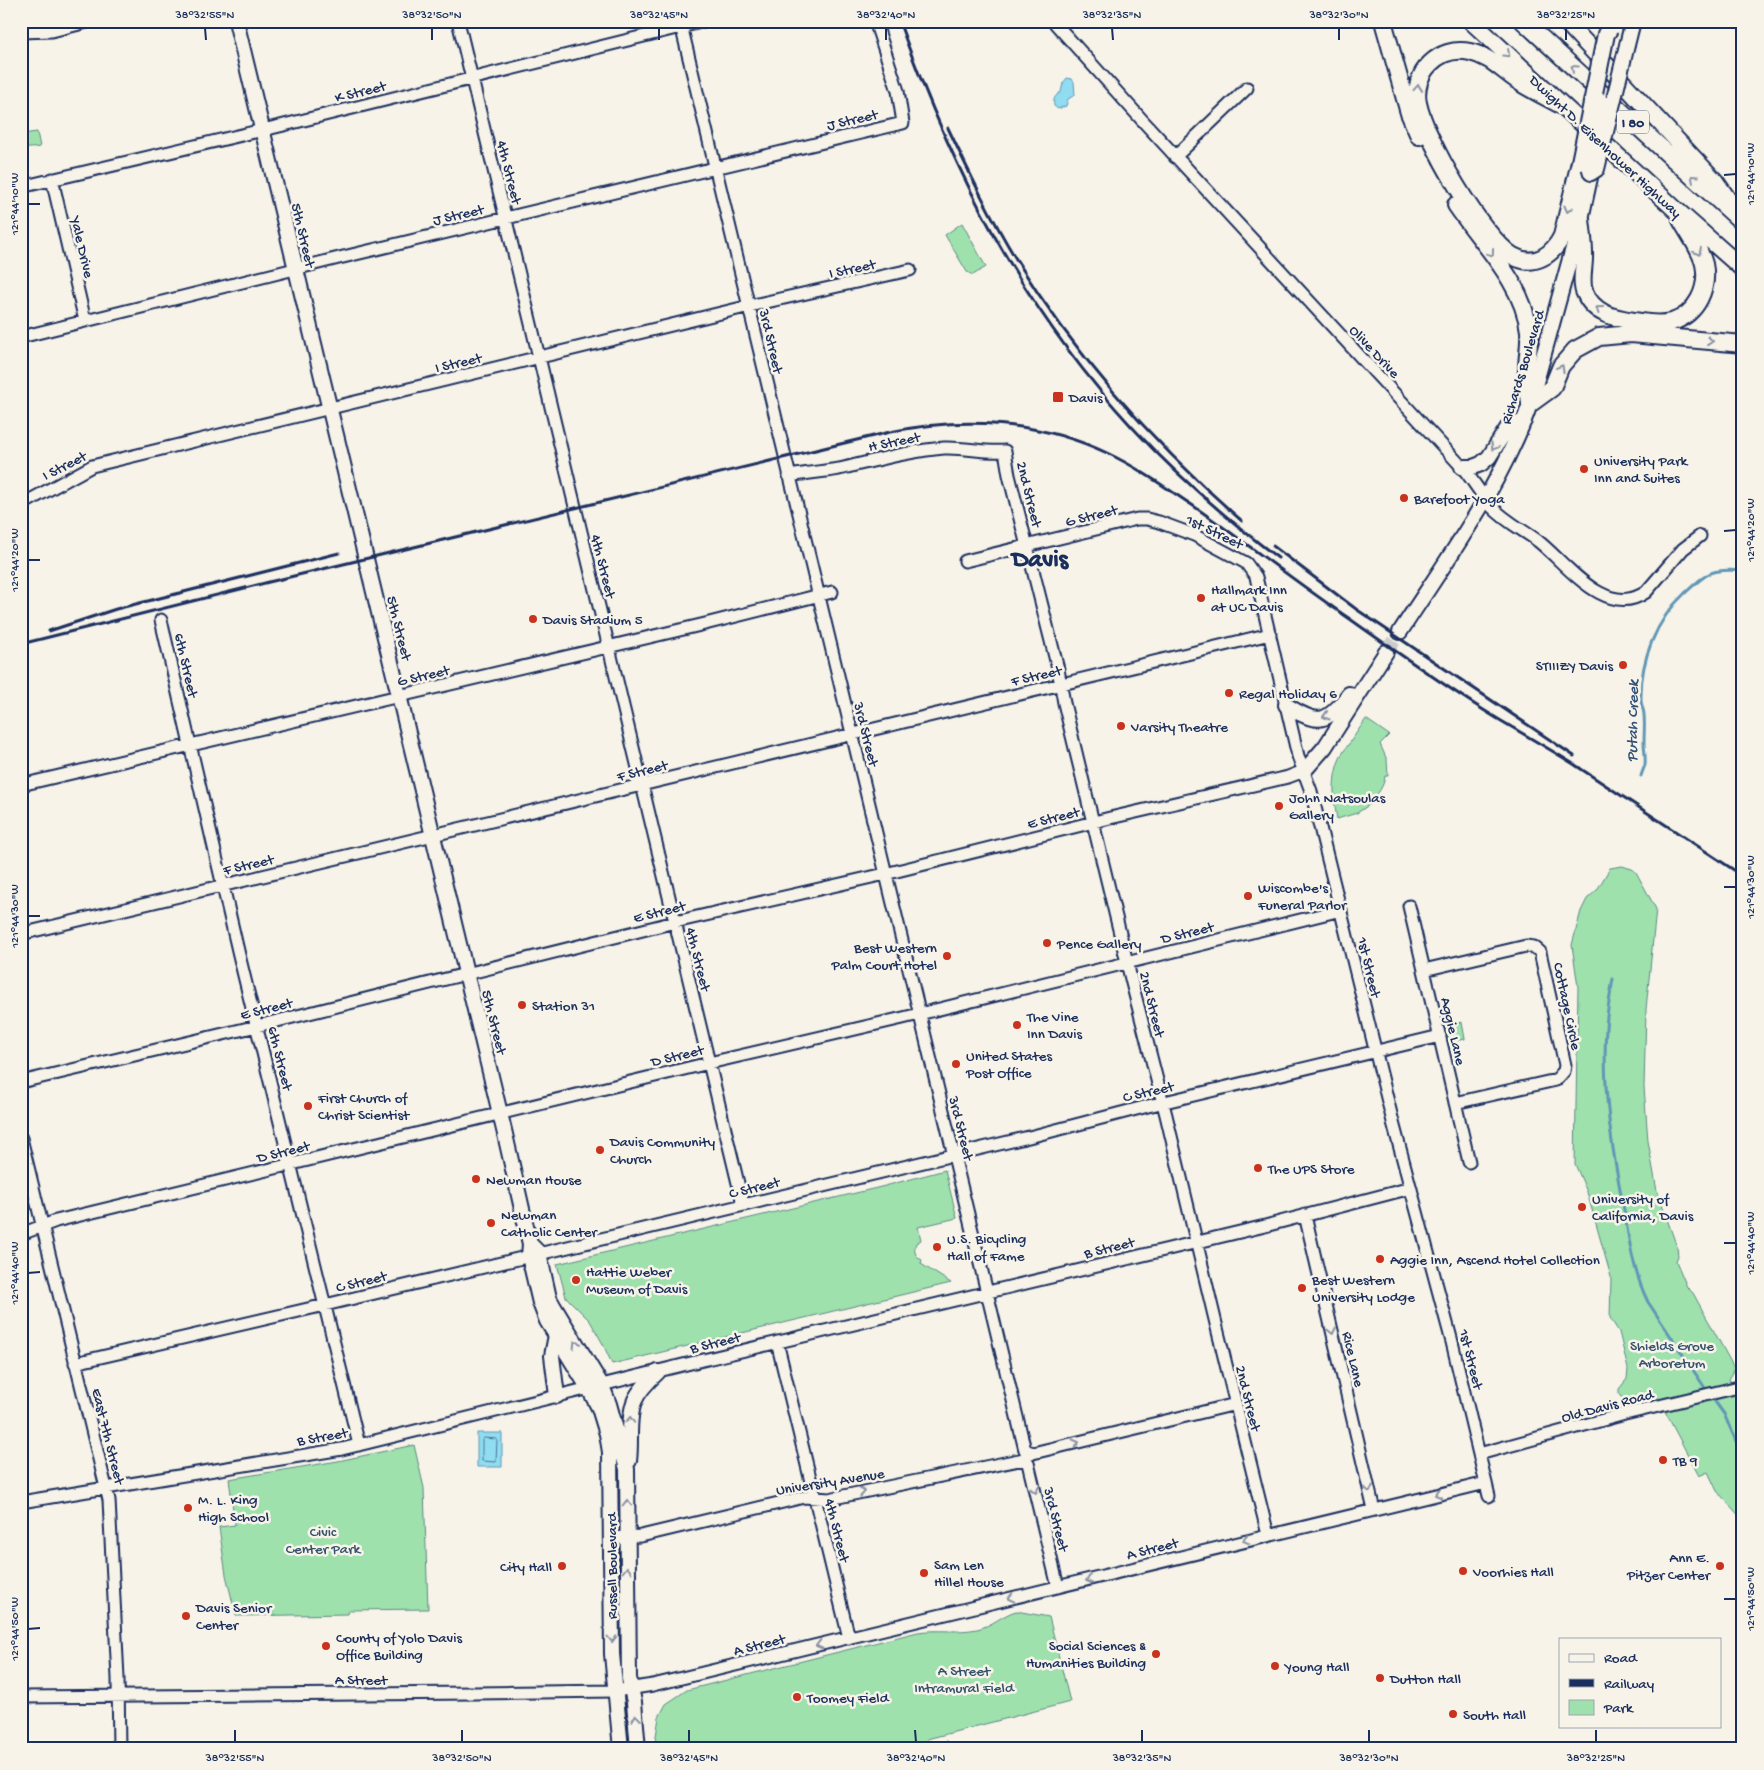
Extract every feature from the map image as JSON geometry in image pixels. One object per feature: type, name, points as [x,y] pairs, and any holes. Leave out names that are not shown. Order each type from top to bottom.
[{"type":"highway","points":[[1383,21],[1409,113],[1426,152],[1446,191],[1510,278],[1520,296],[1529,331],[1526,371],[1530,404],[1552,388],[1561,366],[1575,350],[1599,337],[1631,334],[1743,344]]},
{"type":"highway","name":"Dwight D. Eisenhower Highway","points":[[1471,21],[1675,209],[1743,268]]},
{"type":"highway","name":"I 80","points":[[1523,21],[1743,222]]},
{"type":"highway","points":[[1565,21],[1715,182],[1743,222]]},
{"type":"highway","points":[[1564,107],[1520,82],[1485,56],[1468,51],[1454,51],[1433,60],[1420,77],[1417,89],[1422,117],[1458,189],[1500,245],[1514,256],[1530,261],[1547,256],[1558,244],[1562,236],[1585,168],[1606,34],[1611,25]]},
{"type":"highway","points":[[1580,219],[1584,255],[1582,279],[1584,292],[1592,304],[1612,317],[1649,323],[1672,322],[1689,313],[1698,303],[1704,284],[1704,264],[1675,209]]},
{"type":"main road","name":"5th Street","points":[[236,21],[533,1251],[540,1303],[556,1335],[596,1387]]},
{"type":"main road","name":"Richards Boulevard","points":[[1400,632],[1486,498],[1511,452],[1524,421],[1580,219],[1585,168],[1597,169],[1633,21]]},
{"type":"main road","points":[[1462,467],[1473,467],[1481,464],[1488,457],[1508,427],[1524,421]]},
{"type":"main road","points":[[1304,771],[1325,747],[1386,652]]},
{"type":"main road","points":[[1286,705],[1304,716],[1324,718],[1336,712],[1359,680],[1373,672]]},
{"type":"main road","name":"5th Street","points":[[533,1251],[552,1302],[596,1387]]},
{"type":"main road","points":[[556,1335],[552,1356],[557,1396]]},
{"type":"main road","points":[[627,1469],[630,1456],[632,1404],[639,1391],[658,1372]]},
{"type":"main road","name":"Russell Boulevard","points":[[596,1387],[609,1404],[627,1469],[628,1668],[634,1702],[638,1749]]},
{"type":"main road","name":"Russell Boulevard","points":[[596,1387],[610,1452],[612,1654],[621,1749]]},
{"type":"street","points":[[21,32],[52,31],[91,21]]},
{"type":"street","name":"4th Street","points":[[458,21],[743,1204]]},
{"type":"street","name":"K Street","points":[[21,186],[471,79],[681,24],[705,21]]},
{"type":"street","name":"J Street","points":[[21,337],[715,167],[903,123],[898,91],[875,21]]},
{"type":"street","name":"Olive Drive","points":[[1053,21],[1462,467],[1500,514],[1538,541],[1569,571],[1603,594],[1618,600],[1630,600],[1646,592],[1683,549],[1700,536]]},
{"type":"street","name":"3rd Street","points":[[681,24],[1058,1587]]},
{"type":"street","points":[[1175,156],[1247,88]]},
{"type":"street","name":"Yale Drive","points":[[52,179],[85,321]]},
{"type":"street","name":"I Street","points":[[21,505],[92,466],[748,306],[910,270]]},
{"type":"street","name":"H Street","points":[[789,476],[837,469],[893,455],[926,450],[947,448],[991,452],[1005,451]]},
{"type":"street","name":"2nd Street","points":[[1005,451],[1009,475],[1093,822],[1268,1535]]},
{"type":"street","name":"G Street","points":[[965,561],[1137,519]]},
{"type":"street","name":"1st Street","points":[[1137,519],[1153,520],[1194,535],[1246,563],[1256,576],[1298,756],[1311,791],[1375,1051],[1452,1342],[1489,1496]]},
{"type":"street","name":"G Street","points":[[21,785],[609,645],[705,624],[832,592]]},
{"type":"street","name":"6th Street","points":[[161,620],[359,1445]]},
{"type":"street","name":"F Street","points":[[21,934],[1270,634]]},
{"type":"street","name":"E Street","points":[[21,1082],[257,1026],[675,922],[885,874],[1093,822],[1288,777],[1304,771]]},
{"type":"street","name":"Aggie Lane","points":[[1409,906],[1469,1162]]},
{"type":"street","name":"D Street","points":[[21,1234],[56,1221],[919,1014],[1341,910]]},
{"type":"street","name":"Cottage Circle","points":[[1424,970],[1526,946],[1534,947],[1540,952],[1565,1065],[1564,1071],[1556,1080],[1455,1103]]},
{"type":"street","name":"C Street","points":[[75,1363],[325,1305],[533,1251],[953,1155],[1163,1102],[1440,1036]]},
{"type":"street","name":"East 7th Street","points":[[21,1138],[109,1500],[119,1749]]},
{"type":"street","name":"B Street","points":[[21,1502],[342,1449],[777,1342],[1197,1242],[1411,1188]]},
{"type":"street","name":"Rice Lane","points":[[1305,1215],[1374,1510]]},
{"type":"street","name":"4th Street","points":[[777,1342],[849,1638]]},
{"type":"street","name":"Old Davis Road","points":[[1479,1454],[1621,1415],[1743,1386]]},
{"type":"street","name":"University Avenue","points":[[611,1538],[641,1536],[677,1529],[804,1497],[829,1499],[1026,1456],[1236,1404]]},
{"type":"street","name":"A Street","points":[[21,1696],[615,1691],[631,1689],[1486,1483]]},
{"type":"green space","points":[[37,132],[40,147],[21,149],[22,134]]},
{"type":"green space","points":[[962,223],[986,267],[973,275],[967,272],[945,235]]},
{"type":"green space","points":[[1366,719],[1389,735],[1380,744],[1387,760],[1388,776],[1385,776],[1382,786],[1371,801],[1372,803],[1357,813],[1337,819],[1334,785],[1337,767],[1344,751]]},
{"type":"green space","name":"Shields Grove Arboretum","points":[[1622,866],[1636,872],[1656,909],[1646,1009],[1644,1087],[1648,1141],[1657,1191],[1677,1247],[1678,1256],[1676,1261],[1687,1287],[1693,1293],[1733,1366],[1734,1371],[1729,1379],[1743,1402],[1743,1520],[1717,1491],[1708,1472],[1699,1476],[1658,1398],[1625,1401],[1619,1393],[1619,1389],[1627,1379],[1628,1369],[1619,1332],[1610,1318],[1611,1277],[1587,1192],[1575,1164],[1578,987],[1572,945],[1581,911],[1587,899],[1597,890],[1610,868]]},
{"type":"green space","points":[[1462,1022],[1465,1039],[1449,1042],[1445,1026]]},
{"type":"green space","points":[[945,1170],[957,1218],[918,1227],[921,1240],[916,1243],[915,1251],[916,1255],[922,1260],[921,1264],[951,1283],[612,1364],[590,1321],[566,1297],[557,1264]]},
{"type":"green space","name":"Civic Center Park","points":[[414,1445],[424,1488],[428,1609],[349,1610],[348,1614],[236,1616],[226,1575],[219,1527],[235,1525],[229,1479],[338,1461]]},
{"type":"green space","name":"A Street Intramural Field","points":[[1016,1611],[1049,1617],[1070,1702],[927,1739],[929,1746],[947,1741],[949,1749],[654,1749],[659,1717],[666,1704],[687,1690],[918,1632],[977,1629]]},
{"type":"water","points":[[1067,78],[1072,79],[1074,82],[1075,95],[1068,99],[1066,106],[1058,109],[1054,106],[1054,99],[1061,92],[1063,83]]},
{"type":"water","points":[[477,1433],[502,1433],[502,1467],[477,1467]]},
{"type":"waterway","name":"Putah Creek","points":[[1641,776],[1645,765],[1644,713],[1641,700],[1641,685],[1647,656],[1658,628],[1675,604],[1705,576],[1724,570],[1743,571]]},
{"type":"waterway","points":[[1613,979],[1606,1028],[1605,1074],[1616,1165],[1633,1257],[1639,1280],[1648,1302],[1707,1391]]},
{"type":"waterway","points":[[1711,1396],[1724,1414],[1743,1457]]},
{"type":"tunnel","points":[[1386,652],[1400,632]]},
{"type":"railway","points":[[899,21],[920,77],[967,184],[994,236],[1024,286],[1057,335],[1093,382],[1149,445],[1202,496],[1278,558]]},
{"type":"railway","points":[[948,128],[1006,243],[1065,331],[1091,365],[1148,430],[1178,462],[1242,521]]},
{"type":"railway","points":[[21,644],[890,432],[945,424],[1000,424],[1028,428],[1081,442],[1107,453],[1140,471],[1192,505],[1441,683],[1580,768]]},
{"type":"railway","points":[[1273,546],[1356,609],[1574,756]]},
{"type":"railway","points":[[49,631],[116,609],[339,553]]},
{"type":"railway","points":[[1575,765],[1743,876]]},
{"type":"place","name":"Davis","points":[[1058,397]]},
{"type":"place","name":"University Park Inn and Suites","points":[[1584,469]]},
{"type":"place","name":"Barefoot Yoga","points":[[1404,498]]},
{"type":"place","name":"Hallmark Inn at UC Davis","points":[[1201,598]]},
{"type":"place","name":"Davis Stadium 5","points":[[533,619]]},
{"type":"place","name":"STIIIZY Davis","points":[[1623,665]]},
{"type":"place","name":"Regal Holiday 6","points":[[1229,693]]},
{"type":"place","name":"Varsity Theatre","points":[[1121,726]]},
{"type":"place","name":"John Natsoulas Gallery","points":[[1279,806]]},
{"type":"place","name":"Wiscombe's Funeral Parlor","points":[[1248,896]]},
{"type":"place","name":"Pence Gallery","points":[[1047,943]]},
{"type":"place","name":"Best Western Palm Court Hotel","points":[[947,956]]},
{"type":"place","name":"Station 31","points":[[522,1005]]},
{"type":"place","name":"The Vine Inn Davis","points":[[1017,1025]]},
{"type":"place","name":"United States Post Office","points":[[956,1064]]},
{"type":"place","name":"First Church of Christ Scientist","points":[[308,1106]]},
{"type":"place","name":"Davis Community Church","points":[[600,1150]]},
{"type":"place","name":"The UPS Store","points":[[1258,1168]]},
{"type":"place","name":"Newman House","points":[[476,1179]]},
{"type":"place","name":"University of California, Davis","points":[[1582,1207]]},
{"type":"place","name":"Newman Catholic Center","points":[[491,1223]]},
{"type":"place","name":"U.S. Bicycling Hall of Fame","points":[[937,1247]]},
{"type":"place","name":"Aggie Inn, Ascend Hotel Collection","points":[[1380,1259]]},
{"type":"place","name":"Hattie Weber Museum of Davis","points":[[576,1280]]},
{"type":"place","name":"Best Western University Lodge","points":[[1302,1288]]},
{"type":"place","name":"TB 9","points":[[1663,1460]]},
{"type":"place","name":"M. L. King High School","points":[[188,1508]]},
{"type":"place","name":"City Hall","points":[[562,1566]]},
{"type":"place","name":"Ann E. Pitzer Center","points":[[1720,1566]]},
{"type":"place","name":"Voorhies Hall","points":[[1463,1571]]},
{"type":"place","name":"Sam Len Hillel House","points":[[924,1573]]},
{"type":"place","name":"Davis Senior Center","points":[[186,1616]]},
{"type":"place","name":"County of Yolo Davis Office Building","points":[[326,1646]]},
{"type":"place","name":"Social Sciences & Humanities Building","points":[[1156,1654]]},
{"type":"place","name":"Young Hall","points":[[1275,1666]]},
{"type":"place","name":"Dutton Hall","points":[[1380,1678]]},
{"type":"place","name":"Toomey Field","points":[[797,1697]]},
{"type":"place","name":"South Hall","points":[[1453,1714]]},
{"type":"district","name":"Davis","points":[[1040,557]]}]
